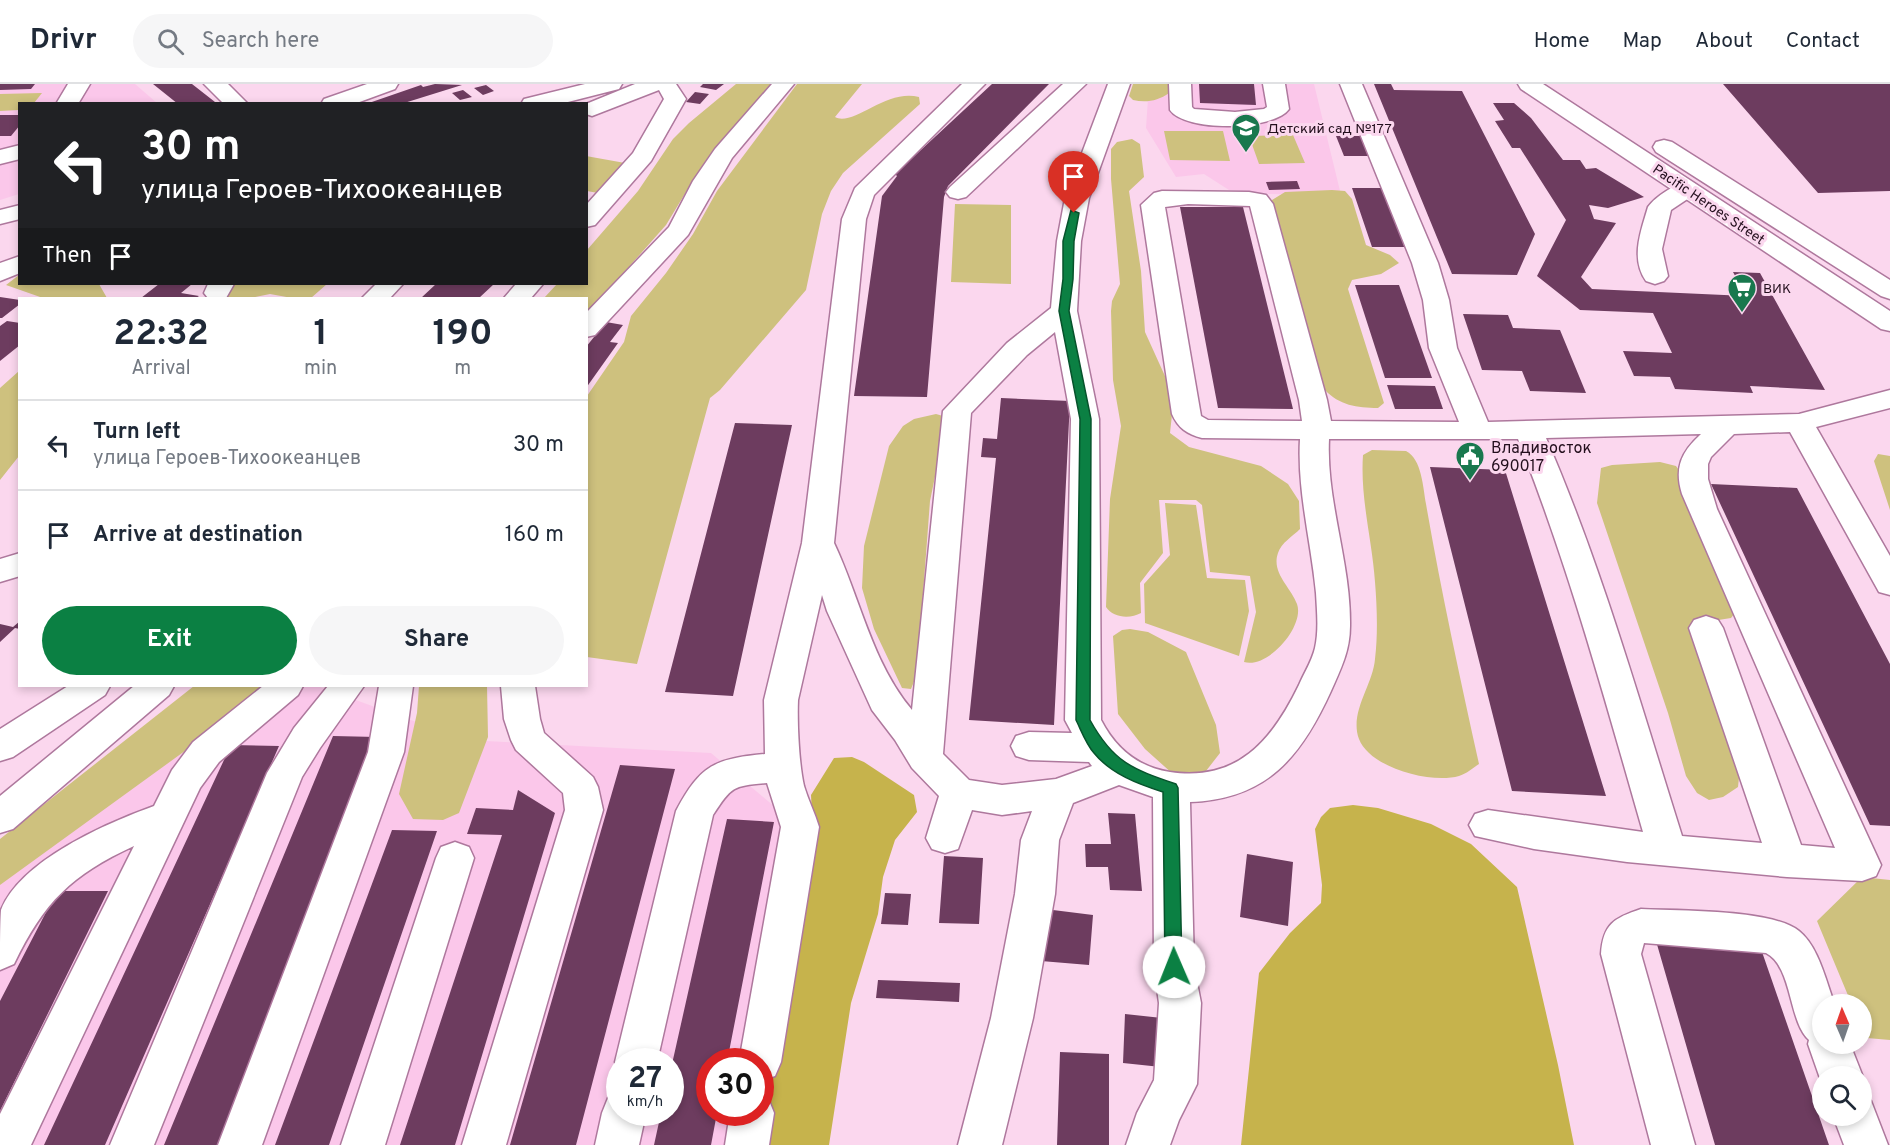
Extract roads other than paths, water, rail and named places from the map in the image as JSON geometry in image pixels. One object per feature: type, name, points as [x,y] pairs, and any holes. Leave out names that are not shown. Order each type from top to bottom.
[{"type":"main road","points":[[68,102],[79,84]]},
{"type":"main road","points":[[215,84],[235,102]]},
{"type":"main road","points":[[338,102],[387,84]]},
{"type":"main road","points":[[540,102],[611,84]]},
{"type":"main road","points":[[588,111],[657,84]]},
{"type":"main road","points":[[588,218],[643,156],[654,138],[675,99],[665,84]]},
{"type":"main road","points":[[588,327],[679,230],[705,181],[723,154],[783,84]]},
{"type":"main road","points":[[762,1048],[800,827],[795,807],[786,787],[783,767],[781,700],[818,543],[854,219],[863,193],[974,84]]},
{"type":"main road","points":[[958,192],[1075,84]]},
{"type":"main road","points":[[1119,84],[1077,198],[1069,241],[1064,311],[1086,419],[1083,720],[1111,758],[1155,785],[1203,789],[1227,783],[1255,771],[1280,749],[1306,709],[1333,646],[1334,604],[1315,482],[1315,435],[1318,430],[1313,400],[1258,200],[1188,197],[1162,198],[1155,201],[1153,205],[1186,414],[1189,421],[1202,429],[1318,430],[1477,431],[1799,423],[1890,399]]},
{"type":"main road","points":[[1180,84],[1181,110],[1187,114],[1260,118],[1275,113],[1278,109],[1274,84]]},
{"type":"main road","points":[[1350,84],[1425,263],[1436,300],[1443,348],[1477,431]]},
{"type":"main road","name":"Pacific Heroes Street","points":[[1529,84],[1890,323]]},
{"type":"main road","name":"Pacific Heroes Street","points":[[1566,84],[1890,291]]},
{"type":"main road","points":[[0,157],[18,152]]},
{"type":"main road","points":[[1655,276],[1649,262],[1649,243],[1660,207],[1687,189]]},
{"type":"main road","points":[[0,217],[18,212]]},
{"type":"main road","points":[[0,254],[18,250]]},
{"type":"main road","points":[[0,273],[18,264]]},
{"type":"main road","points":[[376,297],[389,285]]},
{"type":"main road","points":[[518,297],[529,285]]},
{"type":"main road","points":[[926,758],[957,411],[1017,349],[1064,311]]},
{"type":"main road","points":[[1799,423],[1890,584]]},
{"type":"main road","points":[[1488,825],[1566,839],[1787,861],[1862,865],[1702,509],[1691,475],[1695,457],[1715,440],[1725,426]]},
{"type":"main road","points":[[1528,429],[1599,624],[1667,849]]},
{"type":"main road","points":[[818,543],[832,573],[843,612],[884,700],[908,730],[926,758],[959,793],[1002,800],[1058,793],[1111,758]]},
{"type":"main road","points":[[0,571],[18,565]]},
{"type":"main road","points":[[1706,628],[1787,861]]},
{"type":"main road","points":[[0,747],[91,687]]},
{"type":"main road","points":[[0,818],[156,687]]},
{"type":"main road","points":[[8,1145],[185,780],[206,752],[285,687]]},
{"type":"main road","points":[[132,1145],[285,773],[307,738],[346,687]]},
{"type":"main road","points":[[240,1145],[386,752],[396,687]]},
{"type":"main road","points":[[484,1145],[584,810],[580,787],[529,740],[522,719],[518,687]]},
{"type":"main road","points":[[1029,746],[1111,758]]},
{"type":"main road","points":[[639,1048],[681,863],[696,811],[711,788],[729,772],[783,767]]},
{"type":"main road","points":[[1148,1145],[1159,1113],[1174,1084],[1180,1003],[1174,967],[1171,788]]},
{"type":"main road","points":[[945,838],[959,793]]},
{"type":"main road","points":[[980,1145],[1014,1008],[1035,894],[1040,840],[1058,793]]},
{"type":"main road","points":[[0,952],[27,904],[72,862],[116,837],[168,816]]},
{"type":"main road","points":[[363,1145],[455,858]]},
{"type":"main road","points":[[1673,1145],[1621,954],[1622,939],[1630,931],[1641,926],[1704,928],[1772,936],[1785,943],[1795,955],[1812,1000]]},
{"type":"main road","points":[[617,1145],[621,1126]]},
{"type":"main road","points":[[747,1145],[750,1126]]},
{"type":"main road","points":[[1859,1126],[1866,1145]]},
{"type":"place","name":"Детский сад №177","points":[[1246,154]]},
{"type":"place","name":"ВИК","points":[[1742,314]]},
{"type":"place","name":"Владивосток 690017","points":[[1470,482]]}]
